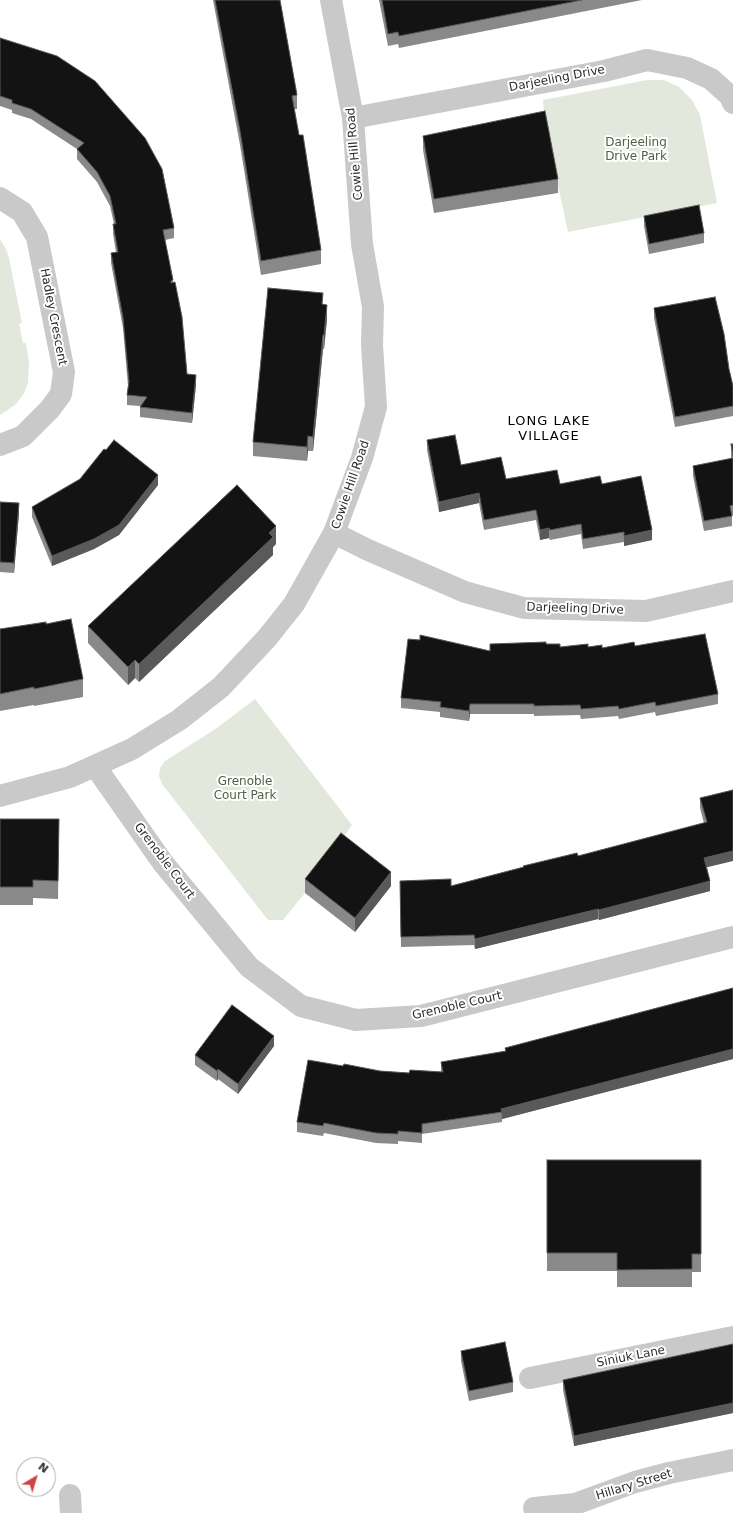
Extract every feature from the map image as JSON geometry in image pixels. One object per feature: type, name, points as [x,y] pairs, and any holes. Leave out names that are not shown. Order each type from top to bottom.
[{"type":"street","name":"Cowie Hill Road","points":[[0,796],[70,777],[132,750],[179,720],[221,687],[267,638],[294,604],[334,533],[362,458],[376,407],[372,345],[373,306],[362,244],[360,117],[331,0]]},
{"type":"street","name":"Darjeeling Drive","points":[[360,117],[604,71],[647,60],[687,68],[711,80],[730,96],[733,103]]},
{"type":"street","name":"Hadley Crescent","points":[[0,198],[22,212],[37,237],[64,372],[61,394],[50,409],[23,436],[0,445]]},
{"type":"street","name":"Darjeeling Drive","points":[[334,533],[465,592],[524,608],[646,611],[733,591]]},
{"type":"street","name":"Grenoble Court","points":[[95,766],[163,863],[249,967],[301,1006],[356,1020],[421,1016],[733,937]]},
{"type":"street","name":"Siniuk Lane","points":[[530,1378],[733,1336]]},
{"type":"street","name":"Hillary Street","points":[[534,1508],[575,1504],[649,1478],[733,1460]]},
{"type":"green space","name":"Darjeeling Drive Park","points":[[647,80],[664,80],[679,87],[692,100],[700,115],[717,203],[568,232],[545,125],[543,100]]},
{"type":"green space","points":[[0,239],[9,258],[22,323],[19,324],[23,343],[26,343],[29,363],[28,383],[23,395],[15,405],[0,415]]},
{"type":"green space","name":"Grenoble Court Park","points":[[255,699],[352,825],[305,893],[283,920],[268,920],[162,784],[159,776],[160,768],[165,761],[217,728]]},
{"type":"building","points":[[215,0],[280,0],[297,95],[292,96],[299,135],[303,135],[321,250],[261,261],[240,131]]},
{"type":"building","points":[[382,0],[582,0],[399,36],[398,32],[388,34]]},
{"type":"building","points":[[0,38],[57,56],[95,81],[145,138],[162,169],[174,228],[163,230],[173,280],[171,283],[175,282],[182,317],[187,374],[196,375],[192,413],[140,407],[147,397],[127,395],[129,382],[123,318],[111,253],[118,252],[113,224],[116,224],[110,196],[97,172],[77,149],[84,143],[31,109],[12,103],[12,100],[0,96]]},
{"type":"building","points":[[545,111],[558,179],[434,199],[423,136]]},
{"type":"building","points":[[699,205],[704,233],[649,244],[644,216]]},
{"type":"building","points":[[268,288],[323,293],[322,304],[327,305],[313,437],[308,436],[307,447],[253,442]]},
{"type":"building","points":[[715,297],[724,334],[733,386],[733,406],[675,417],[654,308]]},
{"type":"building","points":[[455,435],[461,465],[501,457],[506,479],[557,470],[560,484],[600,476],[602,484],[641,476],[652,530],[624,536],[624,532],[583,539],[581,524],[550,530],[549,528],[540,530],[536,510],[484,520],[479,493],[439,502],[427,440]]},
{"type":"building","points":[[114,440],[158,475],[119,525],[94,539],[52,556],[32,507],[80,479],[104,449],[106,450]]},
{"type":"building","points":[[731,444],[733,444],[733,456]]},
{"type":"building","points":[[733,458],[733,505],[730,506],[732,516],[704,521],[693,466]]},
{"type":"building","points":[[237,485],[276,526],[269,533],[273,537],[139,664],[135,660],[128,667],[88,626]]},
{"type":"building","points":[[0,502],[19,503],[14,563],[0,562]]},
{"type":"building","points":[[71,619],[83,679],[0,694],[0,629],[46,622],[46,624]]},
{"type":"building","points":[[705,634],[718,694],[656,706],[655,702],[619,709],[618,706],[581,709],[580,705],[534,706],[534,704],[470,704],[469,711],[440,707],[441,702],[401,698],[408,639],[420,640],[420,635],[490,651],[490,644],[546,642],[546,644],[560,644],[560,647],[588,644],[588,647],[602,645],[602,648],[634,642],[635,646]]},
{"type":"building","points":[[733,790],[733,851],[704,858],[710,881],[599,910],[598,909],[475,939],[474,935],[401,937],[400,881],[451,879],[451,886],[524,867],[523,866],[577,853],[578,856],[707,822],[700,798]]},
{"type":"building","points":[[0,819],[59,819],[58,881],[33,880],[33,887],[0,887]]},
{"type":"building","points":[[341,833],[391,872],[355,918],[305,879]]},
{"type":"building","points":[[733,988],[733,1049],[501,1109],[502,1112],[422,1124],[422,1133],[398,1131],[398,1134],[376,1133],[324,1123],[323,1126],[297,1122],[308,1060],[343,1066],[344,1064],[380,1071],[409,1073],[410,1070],[443,1072],[441,1062],[506,1051],[505,1048]]},
{"type":"building","points":[[232,1005],[274,1036],[238,1084],[218,1069],[217,1071],[195,1055]]},
{"type":"building","points":[[547,1160],[701,1160],[701,1254],[692,1254],[692,1269],[617,1270],[617,1253],[547,1253]]},
{"type":"building","points":[[505,1342],[513,1382],[469,1391],[461,1351]]},
{"type":"building","points":[[733,1344],[733,1403],[574,1436],[563,1380]]},
{"type":"district","name":"LONG LAKE VILLAGE","points":[[549,430]]}]
